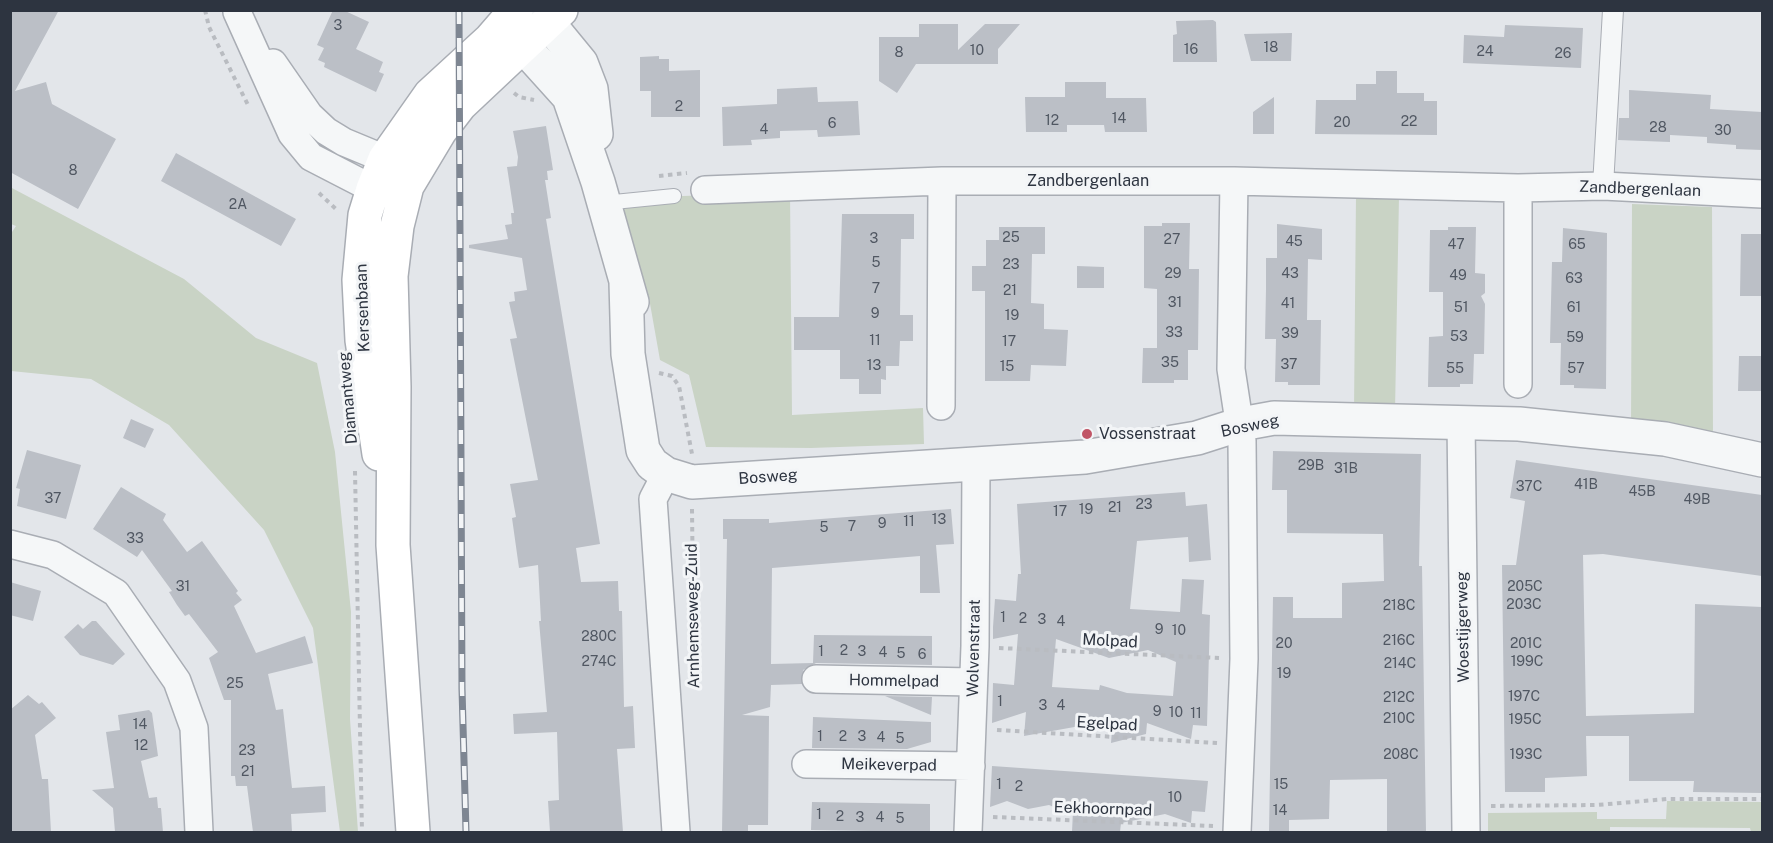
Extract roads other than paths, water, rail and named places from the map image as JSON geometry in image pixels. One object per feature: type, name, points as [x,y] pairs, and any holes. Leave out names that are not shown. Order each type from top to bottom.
[{"type":"main road","name":"Kersenbaan","points":[[393,545],[368,389],[359,280],[365,215],[385,159],[430,95],[490,40],[515,12]]},
{"type":"main road","name":"Kersenbaan","points":[[413,832],[393,545],[392,268],[396,226],[407,186],[460,105],[555,17]]},
{"type":"street","points":[[1603,186],[1613,10]]},
{"type":"street","points":[[236,11],[309,115],[326,131],[344,142],[385,159],[407,186]]},
{"type":"street","points":[[236,11],[291,134],[311,157],[373,189],[407,186]]},
{"type":"street","points":[[600,193],[596,126],[587,75],[555,17],[515,12],[523,46],[569,97],[683,470]]},
{"type":"street","points":[[941,406],[942,181]]},
{"type":"street","name":"Zandbergenlaan","points":[[705,190],[942,181],[1234,181],[1518,188],[1603,186],[1762,194]]},
{"type":"street","points":[[1234,181],[1231,369],[1241,424],[1244,660],[1238,830]]},
{"type":"street","points":[[1518,188],[1518,384]]},
{"type":"street","name":"Bosweg","points":[[683,470],[976,464],[1085,457],[1197,438],[1241,424],[1274,418],[1519,424],[1665,440],[1762,460]]},
{"type":"street","name":"Woestijgerweg","points":[[1461,421],[1466,820]]},
{"type":"street","name":"Wolvenstraat","points":[[968,824],[975,646],[976,464]]},
{"type":"street","name":"Arnhemseweg-Zuid","points":[[676,832],[658,600],[653,499],[683,470]]},
{"type":"street","points":[[10,544],[53,555],[116,593],[177,681],[194,728],[199,832]]},
{"type":"street","name":"Hommelpad","points":[[816,679],[973,682]]},
{"type":"street","name":"Meikeverpad","points":[[806,764],[972,766]]},
{"type":"lane","points":[[600,193],[674,196]]},
{"type":"railway","points":[[459,10],[462,689],[466,832]]},
{"type":"place","name":"Vossenstraat","points":[[1087,434]]}]
